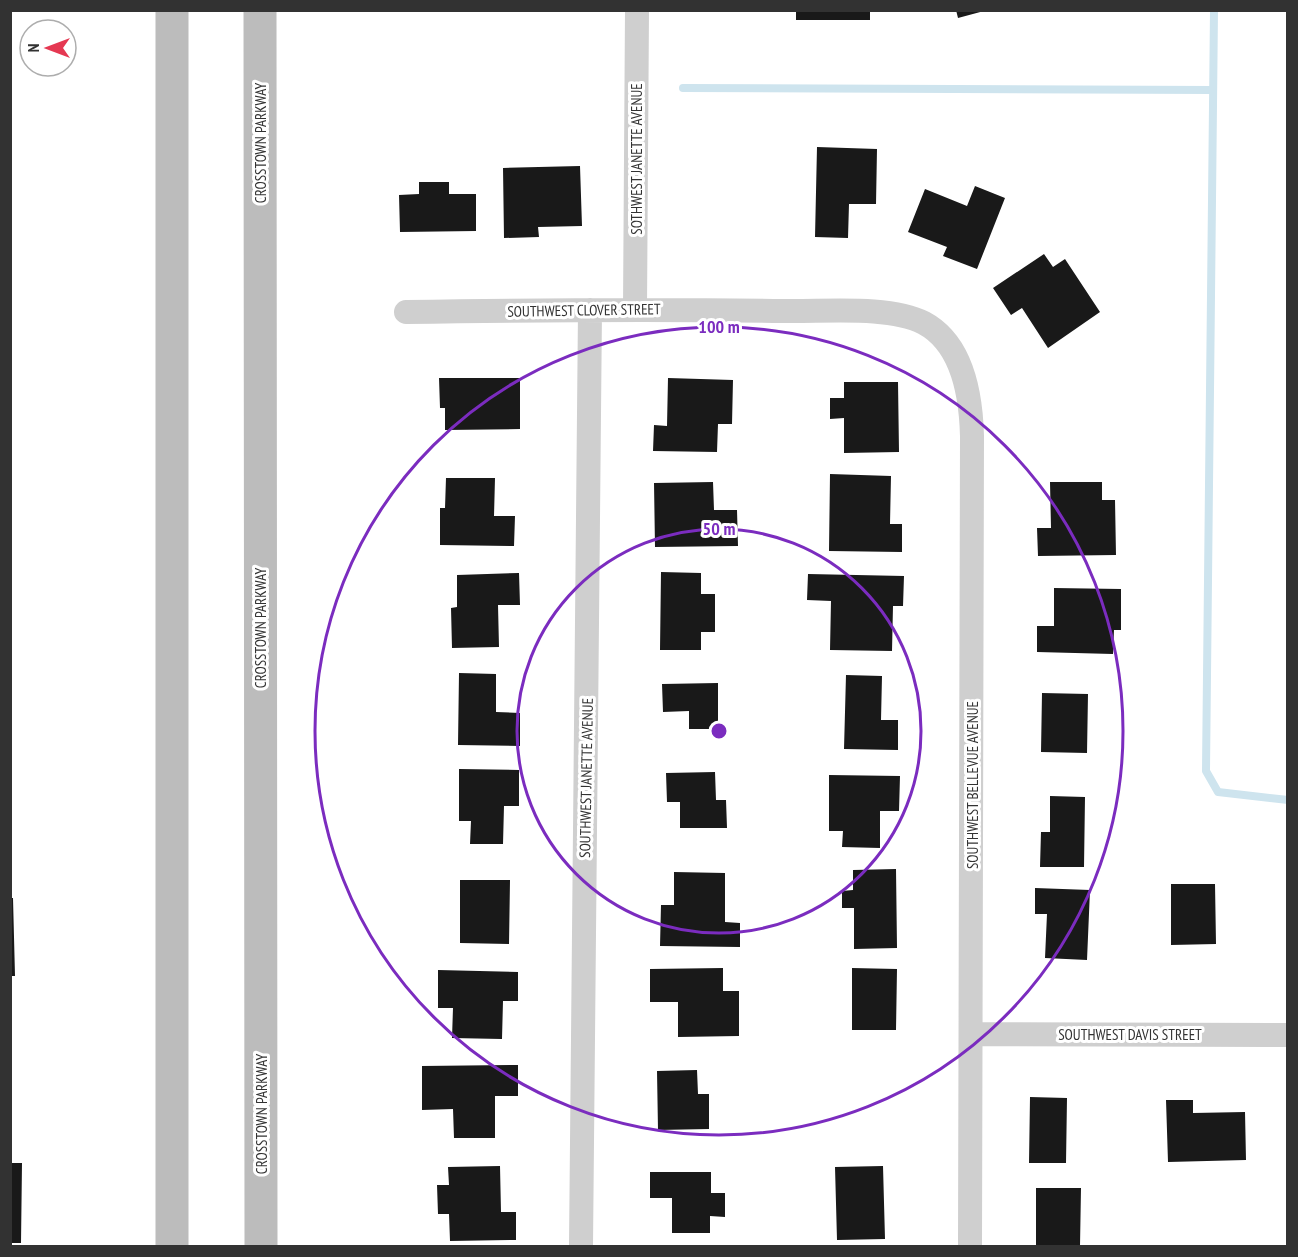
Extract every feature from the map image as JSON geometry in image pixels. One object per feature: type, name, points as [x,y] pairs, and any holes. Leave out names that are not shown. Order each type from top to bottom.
[{"type":"main road","points":[[172,10],[172,1246]]},
{"type":"main road","name":"CROSSTOWN PARKWAY","points":[[260,10],[261,1246]]},
{"type":"street","name":"SOTHWEST JANETTE AVENUE","points":[[635,308],[637,10]]},
{"type":"street","name":"SOUTHWEST CLOVER STREET","points":[[406,312],[635,308],[876,312],[924,323],[938,333]]},
{"type":"street","name":"SOUTHWEST JANETTE AVENUE","points":[[581,1246],[590,310]]},
{"type":"street","name":"SOUTHWEST BELLEVUE AVENUE","points":[[938,333],[950,348],[963,374],[971,404],[970,1246]]},
{"type":"street","name":"SOUTHWEST DAVIS STREET","points":[[972,1034],[1287,1035]]},
{"type":"building","points":[[796,10],[870,10],[870,20],[796,20]]},
{"type":"building","points":[[956,10],[984,10],[984,11],[958,18]]},
{"type":"building","points":[[817,147],[877,149],[876,204],[849,204],[848,238],[815,237]]},
{"type":"building","points":[[580,166],[582,226],[538,227],[539,237],[504,238],[503,168]]},
{"type":"building","points":[[419,182],[449,182],[449,194],[476,194],[476,231],[400,232],[399,195],[419,194]]},
{"type":"building","points":[[975,186],[1005,198],[977,269],[943,256],[947,247],[908,232],[925,189],[967,206]]},
{"type":"building","points":[[1044,254],[1053,267],[1065,259],[1100,312],[1048,348],[1022,308],[1011,315],[993,288]]},
{"type":"building","points":[[439,378],[520,378],[520,429],[445,430],[445,408],[440,408]]},
{"type":"building","points":[[668,378],[733,380],[732,424],[718,424],[717,452],[653,451],[654,425],[667,426]]},
{"type":"building","points":[[844,382],[898,382],[899,452],[844,453],[844,418],[830,419],[830,398],[844,398]]},
{"type":"building","points":[[830,474],[891,476],[890,524],[902,524],[902,552],[829,551]]},
{"type":"building","points":[[446,478],[495,478],[494,516],[515,516],[514,546],[440,545],[440,508],[445,508]]},
{"type":"building","points":[[713,482],[714,510],[737,510],[738,546],[655,547],[654,483]]},
{"type":"building","points":[[1050,482],[1102,482],[1102,500],[1115,500],[1116,555],[1038,556],[1037,528],[1051,528]]},
{"type":"building","points":[[661,572],[701,573],[701,594],[715,594],[715,632],[701,632],[701,650],[660,650]]},
{"type":"building","points":[[519,573],[520,605],[498,605],[499,647],[452,648],[451,608],[457,607],[457,575]]},
{"type":"building","points":[[808,574],[904,576],[903,606],[893,606],[892,651],[830,650],[831,601],[807,600]]},
{"type":"building","points":[[1054,588],[1121,589],[1121,630],[1114,630],[1113,654],[1037,652],[1037,626],[1054,626]]},
{"type":"building","points":[[459,673],[496,674],[496,712],[520,713],[520,746],[458,745]]},
{"type":"building","points":[[846,675],[882,676],[881,720],[898,720],[898,750],[844,749]]},
{"type":"building","points":[[718,683],[718,729],[689,729],[689,711],[663,712],[662,684]]},
{"type":"building","points":[[1042,693],[1088,694],[1087,753],[1041,752]]},
{"type":"building","points":[[459,769],[519,770],[519,806],[504,806],[503,844],[470,844],[471,821],[459,821]]},
{"type":"building","points":[[715,772],[716,800],[726,800],[727,828],[680,828],[680,802],[667,802],[666,773]]},
{"type":"building","points":[[829,775],[900,776],[899,811],[880,811],[880,848],[842,847],[843,831],[829,831]]},
{"type":"building","points":[[1050,796],[1085,797],[1084,867],[1040,867],[1041,832],[1050,832]]},
{"type":"building","points":[[896,869],[897,948],[854,949],[854,908],[842,908],[842,891],[853,890],[853,870]]},
{"type":"building","points":[[674,872],[725,873],[725,922],[740,923],[740,947],[660,946],[661,905],[674,905]]},
{"type":"building","points":[[460,880],[510,880],[509,944],[460,943]]},
{"type":"building","points":[[1171,884],[1215,884],[1216,944],[1171,945]]},
{"type":"building","points":[[1035,888],[1090,890],[1087,960],[1045,958],[1047,914],[1035,914]]},
{"type":"building","points":[[10,898],[13,898],[15,976],[10,976]]},
{"type":"building","points":[[723,968],[723,991],[739,991],[739,1036],[678,1037],[678,1002],[650,1002],[650,969]]},
{"type":"building","points":[[852,968],[897,969],[896,1030],[852,1030]]},
{"type":"building","points":[[438,970],[518,972],[518,1001],[503,1001],[502,1039],[452,1038],[453,1008],[438,1008]]},
{"type":"building","points":[[518,1065],[518,1096],[495,1096],[495,1138],[454,1138],[453,1109],[422,1110],[422,1066]]},
{"type":"building","points":[[697,1070],[698,1094],[709,1094],[709,1129],[658,1130],[657,1071]]},
{"type":"building","points":[[1030,1097],[1067,1098],[1066,1163],[1029,1163]]},
{"type":"building","points":[[1166,1100],[1193,1100],[1193,1113],[1245,1112],[1246,1160],[1168,1162]]},
{"type":"building","points":[[10,1163],[22,1163],[21,1243],[10,1243]]},
{"type":"building","points":[[500,1166],[501,1212],[516,1212],[516,1240],[450,1241],[449,1214],[438,1214],[437,1185],[449,1185],[448,1167]]},
{"type":"building","points":[[883,1166],[885,1239],[837,1240],[835,1167]]},
{"type":"building","points":[[650,1172],[711,1172],[711,1193],[725,1193],[725,1217],[710,1216],[710,1233],[672,1233],[672,1198],[650,1198]]},
{"type":"building","points":[[1036,1188],[1081,1188],[1080,1246],[1036,1246]]},
{"type":"waterway","points":[[1214,10],[1206,771],[1218,792],[1288,800]]},
{"type":"waterway","points":[[683,88],[1213,90]]}]
